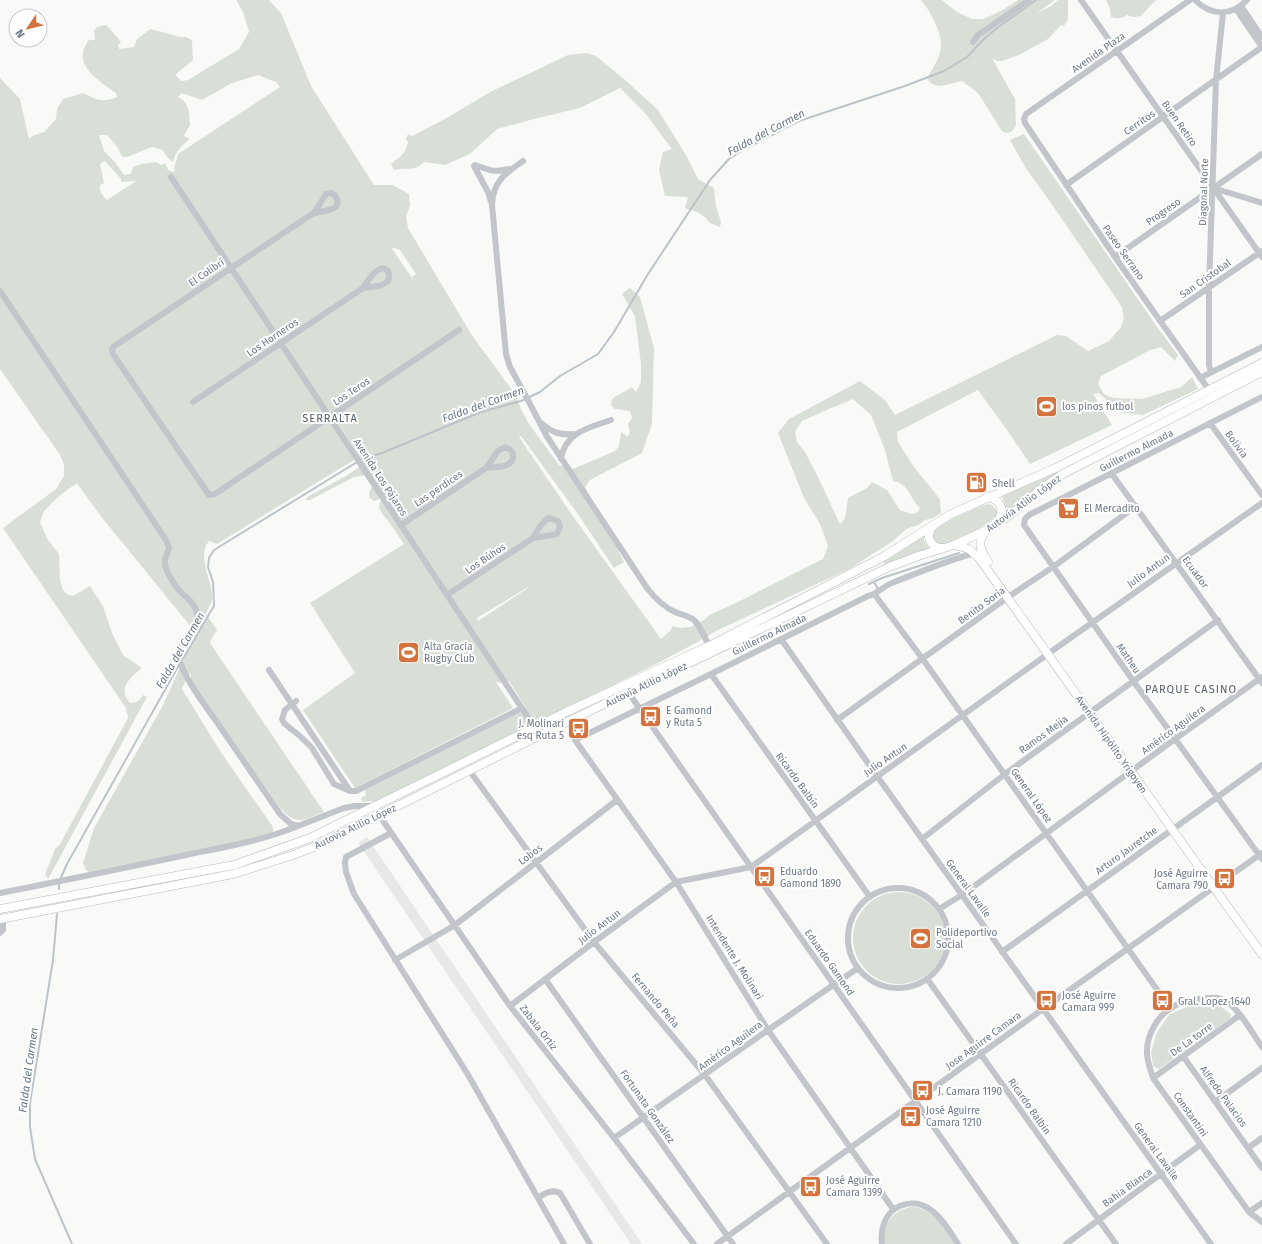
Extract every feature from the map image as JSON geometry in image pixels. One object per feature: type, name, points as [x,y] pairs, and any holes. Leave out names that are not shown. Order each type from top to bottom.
[{"type":"main road","name":"Autovía Atilio López","points":[[0,909],[234,865],[310,838],[564,714],[709,646],[883,557],[956,511],[1063,464],[1262,363]]},
{"type":"main road","name":"Autovía Atilio López","points":[[1,918],[233,874],[319,845],[628,692],[889,567],[954,545],[987,530],[1061,475],[1262,372]]},
{"type":"main road","points":[[987,498],[998,501],[1002,509],[1002,516],[997,524]]},
{"type":"main road","points":[[935,524],[930,531],[930,542],[936,547],[943,548]]},
{"type":"main road","name":"Avenida Hipólito Yrigoyen","points":[[987,530],[982,535],[980,550],[1009,596]]},
{"type":"main road","points":[[954,545],[969,549],[974,553]]},
{"type":"main road","name":"Avenida Hipólito Yrigoyen","points":[[974,553],[1009,596],[1092,711],[1262,954]]},
{"type":"main road","name":"Avenida Hipólito Yrigoyen","points":[[1216,887],[1262,947]]},
{"type":"street","points":[[973,42],[978,35],[1029,0]]},
{"type":"street","name":"Buen Retiro","points":[[1081,0],[1261,254]]},
{"type":"street","name":"Avenida Plaza","points":[[1025,124],[1024,119],[1026,114],[1190,0]]},
{"type":"street","points":[[1194,0],[1201,6],[1211,11],[1223,13],[1238,8],[1247,0]]},
{"type":"street","points":[[1238,8],[1262,37]]},
{"type":"street","points":[[1238,8],[1262,47]]},
{"type":"street","name":"Diagonal Norte","points":[[1211,372],[1208,365],[1209,288],[1216,80],[1223,13]]},
{"type":"street","name":"Cerritos","points":[[1066,185],[1262,47]]},
{"type":"street","name":"Paseo Serrano","points":[[1025,124],[1114,257],[1209,390]]},
{"type":"street","name":"Progreso","points":[[1114,257],[1262,154]]},
{"type":"street","points":[[523,161],[505,173],[498,182],[493,193],[492,205],[506,354],[510,367],[546,436],[650,591],[670,609],[694,620],[709,646]]},
{"type":"street","points":[[492,205],[488,192],[474,166],[496,171],[515,167]]},
{"type":"street","name":"Avenida Los Pájaros","points":[[171,177],[535,728]]},
{"type":"street","points":[[1213,188],[1262,203]]},
{"type":"street","name":"El Colibrí","points":[[215,494],[209,495],[113,354],[113,347],[314,213]]},
{"type":"street","name":"San Cristobal","points":[[1160,321],[1261,254]]},
{"type":"street","name":"Los Horneros","points":[[193,402],[363,288]]},
{"type":"street","points":[[0,291],[166,540],[169,548],[164,561],[166,568],[181,593],[192,602],[196,610],[198,620],[196,629],[181,648],[179,658],[184,671],[201,700],[280,814],[291,824],[298,826]]},
{"type":"street","name":"Los Teros","points":[[215,494],[459,330]]},
{"type":"street","points":[[1200,378],[1262,347]]},
{"type":"street","name":"Guillermo Almada","points":[[1024,525],[1025,519],[1029,515],[1262,397]]},
{"type":"street","points":[[538,420],[548,429],[556,433],[576,434]]},
{"type":"street","points":[[561,459],[566,443],[576,434],[582,430],[611,420]]},
{"type":"street","name":"Bolivia","points":[[1210,423],[1262,495]]},
{"type":"street","name":"Las perdices","points":[[401,525],[486,468]]},
{"type":"street","name":"Ecuador","points":[[1112,474],[1261,680]]},
{"type":"street","name":"Julio Antun","points":[[510,1006],[676,882],[751,867],[1176,562],[1262,503]]},
{"type":"street","name":"Benito Soria","points":[[837,720],[1009,596],[1053,567],[1136,506]]},
{"type":"street","name":"Matheu","points":[[1024,525],[1134,682],[1261,856]]},
{"type":"street","name":"Los Búhos","points":[[447,595],[533,538]]},
{"type":"street","name":"Guillermo Almada","points":[[575,740],[868,596],[875,595],[883,587],[974,553]]},
{"type":"street","name":"General López","points":[[875,595],[1005,774],[1170,1008]]},
{"type":"street","name":"Ramos Mejia","points":[[922,839],[1005,774],[1218,620]]},
{"type":"street","name":"General Lavalle","points":[[781,639],[1002,952],[1212,1244]]},
{"type":"street","points":[[269,670],[294,703],[350,791]]},
{"type":"street","name":"Ricardo Balbín","points":[[711,674],[870,897]]},
{"type":"street","name":"Américo Aguilera","points":[[939,909],[962,895],[1175,739],[1261,680]]},
{"type":"street","name":"Eduardo Gamond","points":[[628,692],[1016,1244]]},
{"type":"street","points":[[294,703],[284,710],[282,719],[284,723],[312,748],[334,784],[350,791],[356,791],[522,708]]},
{"type":"street","name":"Intendente J. Molinari","points":[[564,714],[573,731],[575,740],[676,882],[768,1030],[893,1209]]},
{"type":"street","name":"Arturo Jauretche","points":[[1002,952],[1262,765]]},
{"type":"street","name":"Fernando Peña","points":[[469,770],[594,942],[705,1075],[826,1244]]},
{"type":"street","name":"Lobos","points":[[395,960],[454,924],[617,800]]},
{"type":"street","points":[[0,893],[244,843],[282,833],[344,808],[355,806],[375,806]]},
{"type":"street","name":"Zabala Ortiz","points":[[379,815],[510,1006],[614,1138],[694,1244]]},
{"type":"street","points":[[391,833],[346,857],[345,868],[348,881],[354,894],[467,1073],[564,1244]]},
{"type":"street","name":"Jose Aguirre Camara","points":[[717,1244],[1043,1009],[1261,856]]},
{"type":"street","points":[[899,888],[914,890],[927,897],[939,909],[947,925],[949,942],[946,956],[938,969],[928,980],[914,986],[898,989],[891,988],[869,979],[858,968],[850,953],[848,934],[850,924],[858,908],[870,897],[883,890],[899,888]]},
{"type":"street","points":[[0,933],[3,930],[1,918]]},
{"type":"street","name":"Américo Aguilera","points":[[614,1138],[858,968]]},
{"type":"street","name":"Fortunata González","points":[[545,979],[733,1244]]},
{"type":"street","name":"Ricardo Balbín","points":[[928,980],[1116,1244]]},
{"type":"street","points":[[1170,1008],[1196,998],[1221,999],[1231,1005],[1262,1047]]},
{"type":"street","name":"Constantini","points":[[1170,1008],[1154,1026],[1149,1039],[1147,1060],[1153,1078],[1249,1212],[1262,1222]]},
{"type":"street","name":"De La torre","points":[[1153,1078],[1240,1016]]},
{"type":"street","name":"Alfredo Palacios","points":[[1183,1056],[1262,1168]]},
{"type":"street","points":[[1215,1102],[1262,1068]]},
{"type":"street","points":[[1248,1148],[1262,1138]]},
{"type":"street","name":"Bahia Blanca","points":[[1066,1244],[1200,1145]]},
{"type":"street","points":[[538,1198],[551,1191],[557,1191],[560,1193],[590,1244]]},
{"type":"street","points":[[882,1244],[882,1228],[886,1218],[893,1209],[910,1203],[918,1204],[930,1209],[940,1219],[958,1244]]},
{"type":"street","points":[[1249,1212],[1262,1203]]},
{"type":"shaded area","points":[[236,0],[269,0],[281,13],[311,86],[374,185],[393,185],[409,194],[410,205],[406,217],[408,228],[471,334],[515,394],[529,424],[559,465],[571,469],[575,468],[615,451],[619,446],[621,432],[628,437],[630,432],[628,424],[632,418],[630,411],[615,409],[611,405],[612,399],[632,387],[636,392],[641,382],[641,364],[635,316],[622,294],[630,288],[640,297],[654,348],[652,424],[642,453],[590,480],[585,487],[624,562],[614,568],[580,517],[521,436],[519,437],[570,512],[661,639],[673,626],[681,628],[690,627],[704,620],[711,614],[823,559],[828,546],[820,524],[804,498],[778,433],[789,419],[860,381],[885,400],[895,415],[1057,335],[1066,336],[1088,351],[1109,341],[1121,327],[1124,318],[1122,307],[1025,167],[1010,140],[1024,134],[1178,355],[1175,361],[1161,347],[1150,350],[1101,376],[1098,384],[1104,394],[1113,398],[1142,399],[1181,387],[1192,377],[1198,389],[1143,415],[1119,412],[1099,393],[1093,394],[1112,425],[1030,464],[978,390],[897,432],[898,442],[914,467],[940,499],[941,513],[918,525],[906,529],[893,541],[851,568],[716,631],[655,664],[378,801],[362,802],[361,798],[366,795],[365,790],[526,708],[509,681],[501,683],[496,682],[513,708],[355,788],[303,710],[355,673],[310,603],[404,544],[379,508],[381,499],[374,501],[370,498],[369,493],[372,486],[366,475],[354,477],[310,500],[305,500],[309,496],[346,476],[359,467],[362,461],[330,411],[328,411],[357,458],[217,544],[209,541],[205,547],[204,554],[204,561],[212,592],[212,599],[206,614],[217,630],[210,642],[324,812],[305,819],[296,820],[291,818],[280,808],[207,705],[191,679],[191,673],[186,679],[182,689],[222,754],[273,827],[273,832],[250,840],[89,872],[86,870],[83,863],[94,828],[162,707],[196,633],[99,514],[77,483],[59,496],[44,511],[40,522],[48,540],[59,554],[60,580],[63,590],[68,595],[73,596],[90,586],[103,606],[112,633],[123,655],[142,668],[127,684],[125,688],[126,698],[130,703],[138,701],[143,695],[147,697],[48,879],[45,874],[55,849],[60,844],[128,718],[126,708],[3,528],[56,489],[64,476],[64,464],[60,455],[0,369],[0,78],[20,99],[29,139],[32,136],[44,132],[56,119],[57,109],[63,99],[83,93],[100,100],[107,100],[117,97],[116,93],[95,77],[84,64],[84,49],[89,40],[95,40],[94,30],[97,27],[106,25],[121,43],[118,45],[119,49],[134,47],[137,39],[150,29],[179,37],[186,37],[192,40],[193,60],[176,74],[182,81],[188,80],[239,49],[249,32],[243,12]],"holes":[[[258,75],[276,82],[280,87],[178,154],[174,169],[175,171],[173,172],[168,170],[165,163],[161,165],[156,162],[141,164],[133,167],[131,174],[124,175],[115,162],[104,151],[99,135],[107,135],[118,148],[122,157],[127,157],[152,147],[163,150],[166,156],[173,162],[179,149],[190,139],[184,136],[190,125],[187,105],[178,97],[182,93],[202,100],[232,83]],[[105,161],[121,179],[121,182],[136,181],[107,200],[100,192],[100,185],[104,183],[100,164]],[[391,247],[400,250],[416,274],[412,277],[416,284]],[[853,399],[871,415],[885,450],[893,481],[903,485],[906,488],[920,508],[918,512],[912,514],[900,510],[887,490],[872,482],[867,488],[848,498],[845,518],[840,524],[805,452],[797,442],[795,432],[802,421]],[[528,587],[528,588],[478,621],[477,618]]]},
{"type":"shaded area","points":[[921,0],[942,0],[957,12],[972,19],[983,19],[1001,11],[1018,0],[1055,0],[1037,13],[1051,6],[1058,0],[1068,0],[1068,19],[1064,26],[1061,25],[1048,39],[1019,55],[1002,61],[997,61],[992,58],[1015,99],[1016,126],[1011,132],[1006,133],[1002,131],[978,93],[962,81],[938,86],[934,85],[927,78],[936,63],[941,41],[935,22]]},
{"type":"shaded area","points":[[1106,0],[1157,0],[1141,16],[1133,17],[1127,15],[1117,18],[1111,17],[1110,9]]},
{"type":"shaded area","points":[[587,53],[596,56],[658,110],[687,157],[698,179],[714,188],[716,206],[721,222],[720,227],[710,223],[705,217],[697,212],[685,208],[688,197],[665,196],[659,170],[663,152],[672,149],[645,113],[620,88],[580,108],[497,129],[470,154],[445,165],[424,162],[414,168],[394,170],[391,164],[404,153],[408,142],[406,139],[408,134],[412,136],[443,120],[492,91],[568,55]]},
{"type":"shaded area","points":[[1064,468],[1005,513],[1005,505],[1002,495]]},
{"type":"shaded area","points":[[987,504],[992,505],[997,511],[996,516],[992,521],[944,544],[941,545],[934,542],[933,532],[936,528],[958,516]]},
{"type":"shaded area","points":[[925,533],[924,541],[931,549],[885,566],[883,561]]},
{"type":"shaded area","points":[[367,837],[642,1244],[631,1244],[358,843]]},
{"type":"shaded area","points":[[899,892],[917,896],[931,906],[941,920],[945,938],[941,956],[931,970],[917,980],[899,984],[881,980],[867,970],[857,956],[853,938],[857,920],[867,906],[881,896]]},
{"type":"shaded area","points":[[1203,1002],[1217,1004],[1231,1014],[1230,1018],[1159,1069],[1153,1066],[1151,1052],[1157,1032],[1169,1015]]},
{"type":"shaded area","points":[[914,1207],[922,1209],[933,1216],[943,1226],[955,1244],[883,1244],[885,1230],[891,1218],[901,1210]]},
{"type":"waterway","name":"Falda del Carmen","points":[[182,660],[214,606],[213,582],[208,567],[209,558],[214,550],[362,459],[382,453],[481,412],[521,401],[540,392],[560,376],[598,354],[614,332],[648,274],[710,180],[729,159],[799,121],[905,86],[944,71],[967,57],[997,28],[1036,0]]},
{"type":"waterway","points":[[869,584],[882,578],[959,553]]},
{"type":"waterway","points":[[874,582],[878,589]]},
{"type":"waterway","name":"Falda del Carmen","points":[[59,889],[59,882],[67,864],[179,665]]},
{"type":"waterway","name":"Falda del Carmen","points":[[57,914],[53,960],[30,1103],[30,1127],[35,1159],[72,1244]]},
{"type":"place","name":"los pinos futbol","points":[[1046,406]]},
{"type":"place","name":"Shell","points":[[976,483]]},
{"type":"place","name":"El Mercadito","points":[[1069,508]]},
{"type":"place","name":"Alta Gracia Rugby Club","points":[[409,652]]},
{"type":"place","name":"E Gamond y Ruta 5","points":[[651,716]]},
{"type":"place","name":"J. Molinari esq Ruta 5","points":[[579,729]]},
{"type":"place","name":"Eduardo Gamond 1890","points":[[765,877]]},
{"type":"place","name":"José Aguirre Camara 790","points":[[1224,879]]},
{"type":"place","name":"Polideportivo Social","points":[[920,938]]},
{"type":"place","name":"José Aguirre Camara 999","points":[[1046,1001]]},
{"type":"place","name":"Gral. Lopez 1640","points":[[1162,1001]]},
{"type":"place","name":"J. Camara 1190","points":[[922,1091]]},
{"type":"place","name":"José Aguirre Camara 1210","points":[[911,1116]]},
{"type":"place","name":"José Aguirre Camara 1399","points":[[811,1186]]},
{"type":"district","name":"SERRALTA","points":[[330,418]]},
{"type":"district","name":"PARQUE CASINO","points":[[1191,689]]}]
